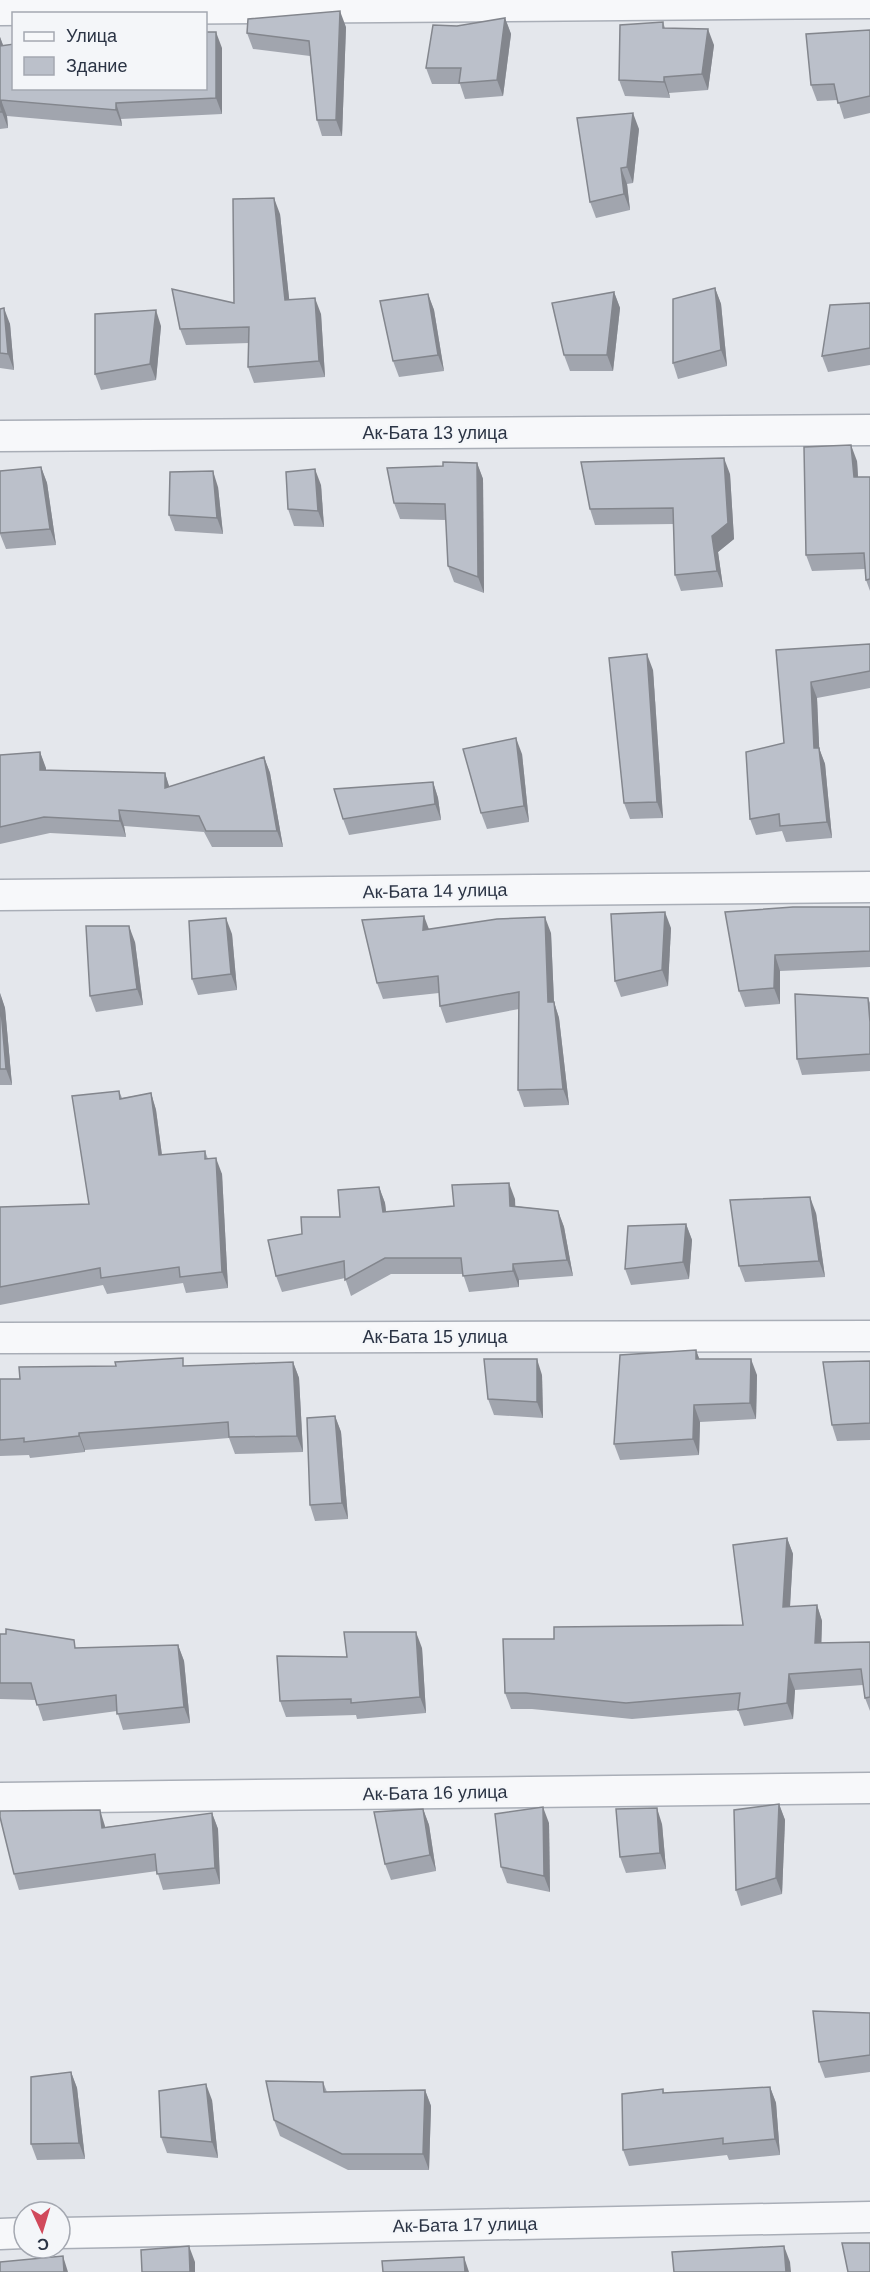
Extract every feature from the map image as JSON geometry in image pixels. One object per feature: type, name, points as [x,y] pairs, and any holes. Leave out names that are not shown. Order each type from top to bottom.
[{"type":"street","points":[[0,10],[870,3]]},
{"type":"street","name":"Ак-Бата 13 улица","points":[[0,436],[870,430]]},
{"type":"street","name":"Ак-Бата 14 улица","points":[[0,895],[870,887]]},
{"type":"street","name":"Ак-Бата 15 улица","points":[[0,1338],[870,1336]]},
{"type":"street","name":"Ак-Бата 16 улица","points":[[0,1798],[870,1788]]},
{"type":"street","name":"Ак-Бата 17 улица","points":[[72,2233],[870,2217]]},
{"type":"building","points":[[340,11],[336,120],[317,120],[309,41],[247,33],[248,19]]},
{"type":"building","points":[[505,18],[497,80],[459,83],[461,68],[426,68],[433,25],[457,26]]},
{"type":"building","points":[[663,22],[663,28],[708,29],[702,74],[664,77],[664,82],[619,80],[620,25]]},
{"type":"building","points":[[870,30],[870,96],[838,103],[834,84],[811,85],[806,34]]},
{"type":"building","points":[[207,32],[216,32],[216,98],[116,103],[116,110],[1,100],[2,112],[0,112],[0,46],[12,44],[12,90],[207,90]]},
{"type":"building","points":[[633,113],[627,167],[621,168],[624,194],[590,202],[577,118]]},
{"type":"building","points":[[274,198],[285,300],[315,298],[319,361],[248,367],[249,327],[180,329],[172,289],[234,303],[233,199]]},
{"type":"building","points":[[715,288],[721,350],[673,363],[673,299]]},
{"type":"building","points":[[614,292],[607,355],[564,355],[552,303]]},
{"type":"building","points":[[428,294],[438,355],[393,361],[380,301]]},
{"type":"building","points":[[870,303],[870,348],[822,356],[830,305]]},
{"type":"building","points":[[4,308],[8,354],[0,353],[0,309]]},
{"type":"building","points":[[156,310],[150,364],[95,374],[95,314]]},
{"type":"building","points":[[851,445],[854,477],[870,477],[870,579],[866,580],[864,553],[806,555],[804,447]]},
{"type":"building","points":[[724,458],[728,523],[712,536],[717,571],[675,575],[673,508],[590,509],[581,462]]},
{"type":"building","points":[[443,462],[477,463],[478,577],[448,566],[445,504],[394,503],[387,468],[443,466]]},
{"type":"building","points":[[41,467],[50,529],[0,533],[0,471]]},
{"type":"building","points":[[315,469],[318,511],[288,509],[286,472]]},
{"type":"building","points":[[213,471],[217,518],[169,515],[170,472]]},
{"type":"building","points":[[870,644],[870,671],[811,682],[814,748],[819,748],[827,822],[780,826],[779,814],[750,819],[746,752],[784,743],[776,650]]},
{"type":"building","points":[[647,654],[657,802],[624,803],[609,658]]},
{"type":"building","points":[[516,738],[524,806],[481,813],[463,749]]},
{"type":"building","points":[[40,752],[40,770],[165,773],[165,788],[264,757],[277,831],[206,831],[199,816],[119,810],[120,821],[44,817],[0,827],[0,755]]},
{"type":"building","points":[[433,782],[435,804],[343,819],[334,789]]},
{"type":"building","points":[[793,907],[870,907],[870,951],[775,955],[774,988],[739,991],[725,912]]},
{"type":"building","points":[[665,912],[662,970],[615,981],[611,914]]},
{"type":"building","points":[[424,916],[423,930],[497,919],[545,917],[548,1002],[554,1002],[563,1089],[518,1090],[519,992],[440,1006],[438,976],[377,983],[362,920]]},
{"type":"building","points":[[226,918],[231,974],[192,979],[189,921]]},
{"type":"building","points":[[86,926],[129,926],[137,989],[90,996]]},
{"type":"building","points":[[795,994],[868,998],[870,1054],[797,1059]]},
{"type":"building","points":[[0,998],[6,1069],[0,1069]]},
{"type":"building","points":[[119,1091],[120,1099],[151,1093],[159,1155],[205,1151],[205,1159],[216,1158],[222,1272],[180,1277],[179,1267],[101,1278],[100,1268],[0,1287],[0,1207],[89,1204],[72,1096]]},
{"type":"building","points":[[509,1183],[510,1206],[558,1211],[567,1260],[513,1264],[513,1271],[463,1276],[461,1258],[385,1258],[345,1280],[344,1261],[276,1276],[268,1240],[302,1234],[301,1217],[340,1217],[338,1190],[379,1187],[383,1212],[454,1206],[452,1185]]},
{"type":"building","points":[[810,1197],[819,1261],[739,1266],[730,1200]]},
{"type":"building","points":[[686,1224],[683,1262],[625,1269],[628,1226]]},
{"type":"building","points":[[696,1350],[696,1359],[751,1359],[750,1403],[694,1405],[693,1439],[614,1444],[620,1355]]},
{"type":"building","points":[[183,1358],[183,1366],[293,1362],[297,1436],[229,1437],[228,1422],[79,1433],[79,1436],[24,1442],[24,1438],[0,1440],[0,1379],[20,1379],[19,1367],[116,1366],[115,1362]]},
{"type":"building","points":[[484,1359],[537,1359],[537,1402],[488,1399]]},
{"type":"building","points":[[870,1361],[870,1423],[832,1425],[823,1362]]},
{"type":"building","points":[[335,1416],[342,1503],[310,1505],[307,1418]]},
{"type":"building","points":[[787,1538],[783,1607],[817,1605],[815,1643],[870,1642],[870,1697],[865,1698],[861,1669],[789,1674],[787,1703],[738,1710],[740,1693],[626,1703],[505,1693],[503,1639],[554,1639],[554,1627],[743,1625],[733,1545]]},
{"type":"building","points":[[6,1629],[74,1640],[75,1648],[178,1645],[184,1707],[117,1714],[116,1695],[37,1705],[31,1683],[0,1683],[0,1634],[6,1634]]},
{"type":"building","points":[[344,1632],[416,1632],[420,1697],[351,1703],[351,1699],[280,1701],[277,1656],[347,1657]]},
{"type":"building","points":[[779,1804],[776,1878],[736,1890],[734,1810]]},
{"type":"building","points":[[543,1807],[544,1876],[501,1867],[495,1814]]},
{"type":"building","points":[[657,1808],[660,1853],[620,1857],[616,1809]]},
{"type":"building","points":[[423,1809],[430,1855],[385,1864],[374,1812]]},
{"type":"building","points":[[100,1810],[102,1828],[212,1813],[215,1868],[157,1874],[155,1854],[14,1874],[0,1811]]},
{"type":"building","points":[[813,2011],[870,2013],[870,2055],[819,2062]]},
{"type":"building","points":[[71,2072],[79,2143],[31,2144],[31,2077]]},
{"type":"building","points":[[266,2081],[323,2082],[324,2092],[425,2090],[423,2154],[342,2154],[274,2120]]},
{"type":"building","points":[[206,2084],[212,2142],[161,2137],[159,2091]]},
{"type":"building","points":[[770,2087],[775,2139],[723,2144],[723,2138],[623,2150],[622,2094],[663,2089],[663,2093]]},
{"type":"building","points":[[842,2243],[870,2243],[870,2272],[848,2272]]},
{"type":"building","points":[[189,2246],[190,2272],[142,2272],[141,2250]]},
{"type":"building","points":[[784,2246],[786,2272],[674,2272],[672,2252]]},
{"type":"building","points":[[464,2257],[465,2272],[383,2272],[382,2261]]},
{"type":"building","points":[[63,2260],[64,2272],[0,2272],[0,2262]]}]
